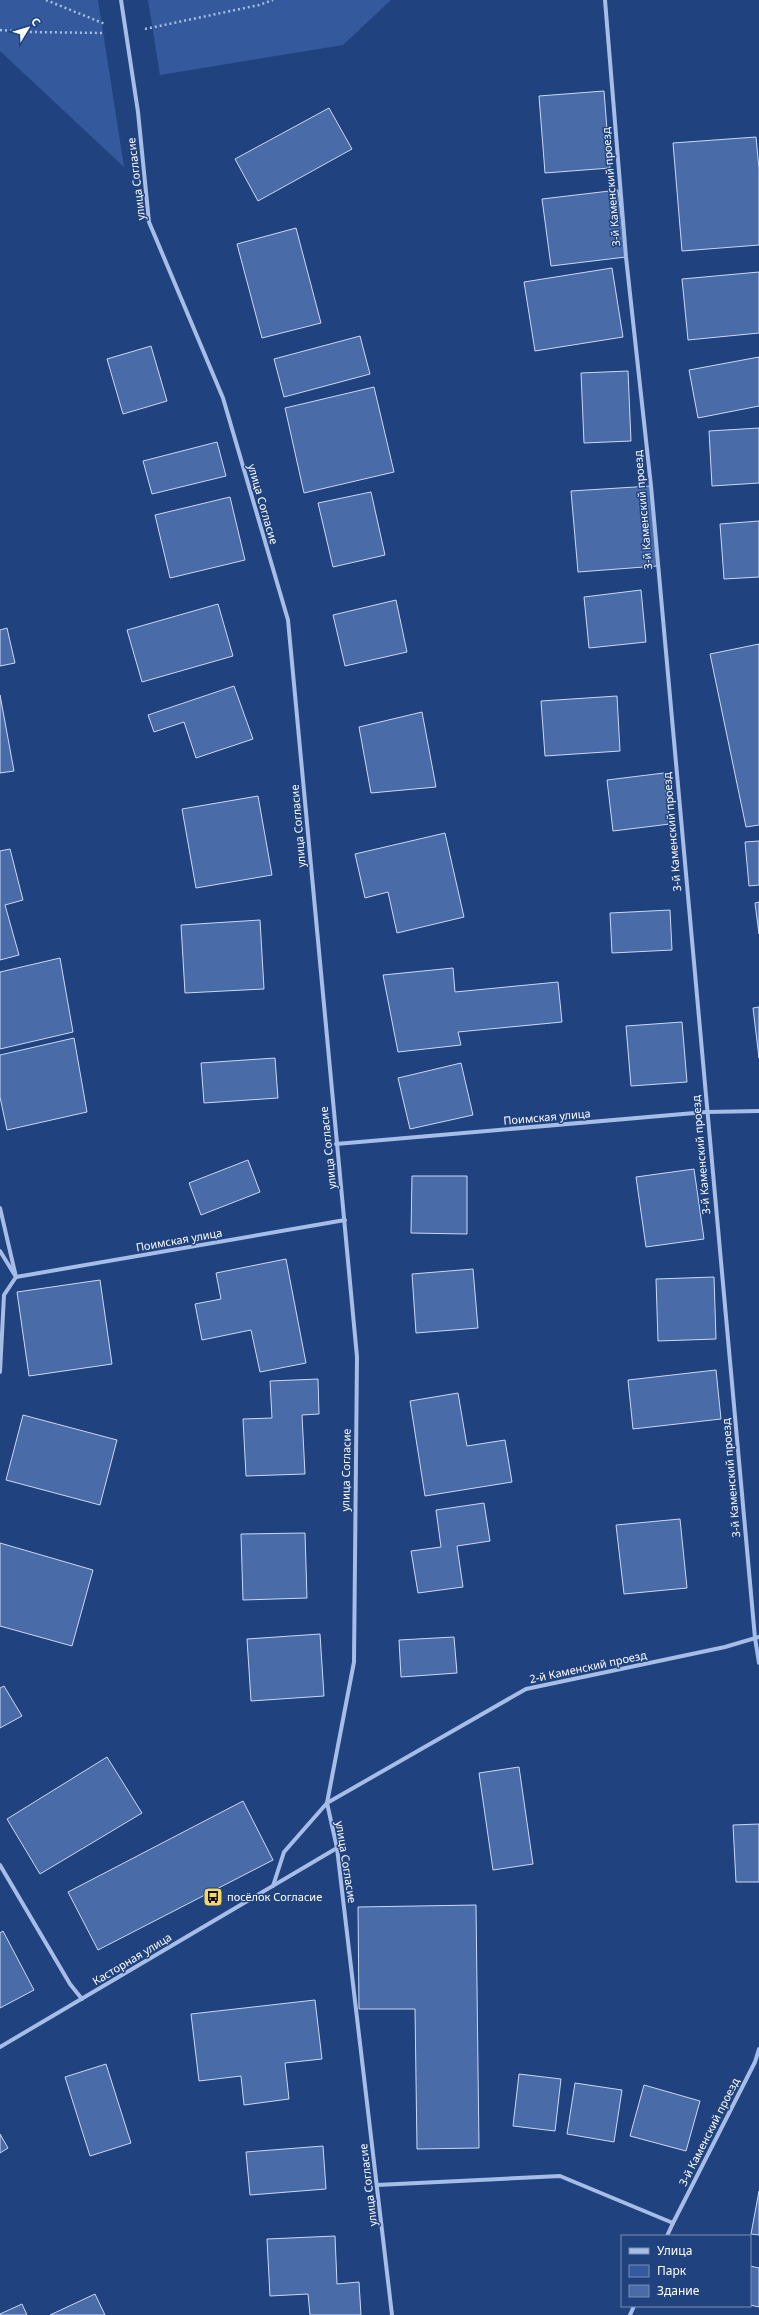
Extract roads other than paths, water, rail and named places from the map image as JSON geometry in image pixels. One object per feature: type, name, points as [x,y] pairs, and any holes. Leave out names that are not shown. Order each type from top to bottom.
[{"type":"street","name":"улица Согласие","points":[[121,0],[138,112],[149,222],[223,398],[288,620],[357,1357],[354,1662],[327,1803],[337,1848],[392,2315]]},
{"type":"street","name":"3-й Каменский проезд","points":[[605,0],[626,257],[651,486],[706,1112],[759,1663]]},
{"type":"street","name":"Поимская улица","points":[[336,1144],[706,1112],[759,1111]]},
{"type":"street","points":[[0,1208],[16,1277],[4,1295],[0,1372]]},
{"type":"street","name":"Поимская улица","points":[[16,1277],[345,1220]]},
{"type":"street","points":[[0,1251],[16,1277]]},
{"type":"street","name":"2-й Каменский проезд","points":[[327,1803],[526,1689],[725,1647],[757,1637]]},
{"type":"street","points":[[273,1886],[284,1852],[327,1803]]},
{"type":"street","name":"Касторная улица","points":[[0,2047],[337,1848]]},
{"type":"street","points":[[0,1865],[70,1984],[82,1999]]},
{"type":"street","name":"3-й Каменский проезд","points":[[667,2235],[756,2062],[759,2050]]},
{"type":"street","points":[[377,2185],[560,2176],[673,2223]]},
{"type":"place","name":"посёлок Согласие","points":[[213,1897]]}]
